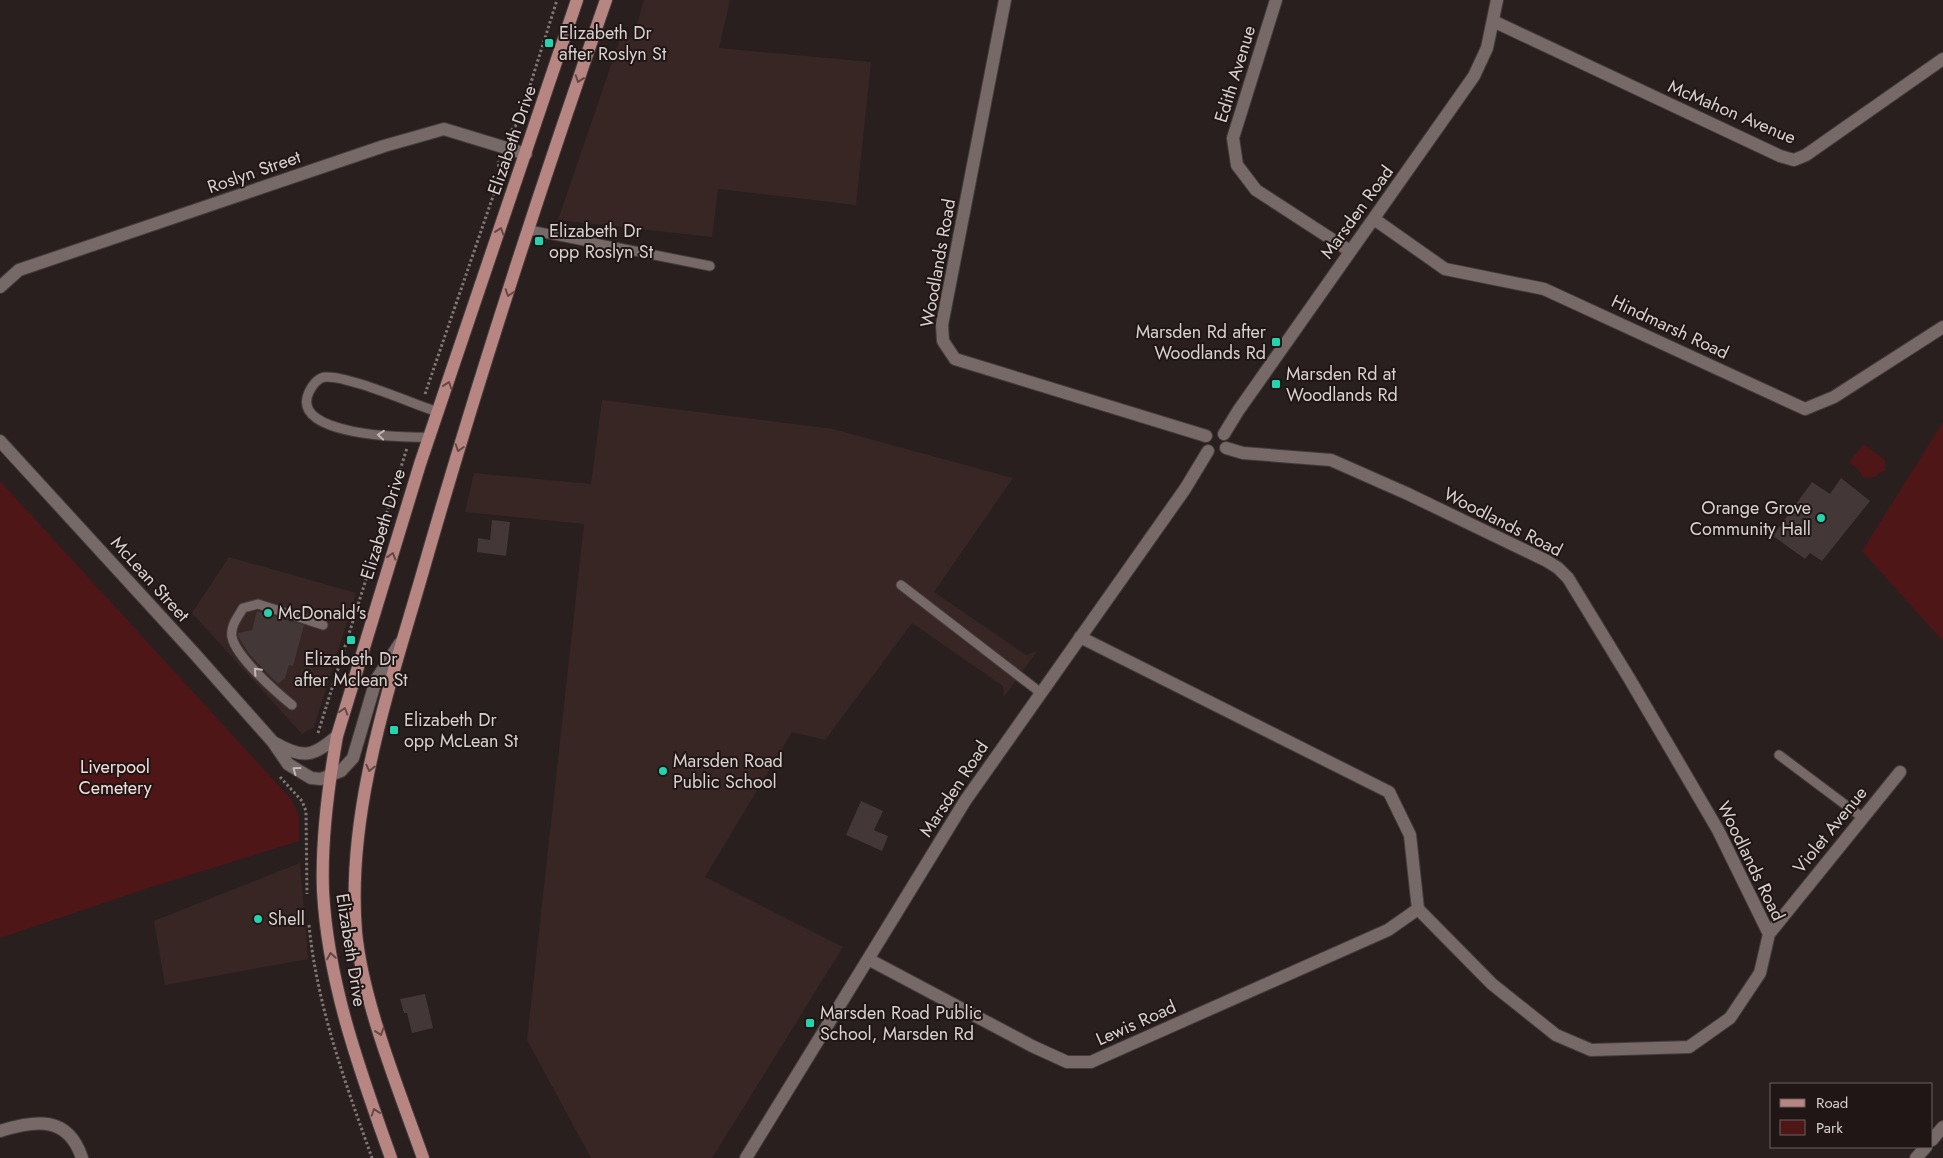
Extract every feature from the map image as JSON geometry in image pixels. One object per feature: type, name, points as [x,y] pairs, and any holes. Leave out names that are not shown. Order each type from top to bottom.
[{"type":"main road","name":"Elizabeth Drive","points":[[391,1158],[347,1026],[335,979],[327,932],[323,853],[330,776],[337,736],[429,438],[577,0]]},
{"type":"main road","name":"Elizabeth Drive","points":[[423,1158],[376,1020],[364,976],[356,934],[355,893],[358,839],[366,788],[405,637],[451,474],[529,230],[606,0]]},
{"type":"street","name":"Woodlands Road","points":[[1005,0],[942,325],[943,341],[954,359],[1206,436]]},
{"type":"street","name":"Edith Avenue","points":[[1276,0],[1233,138],[1237,165],[1256,190],[1350,251]]},
{"type":"street","name":"Marsden Road","points":[[1224,434],[1474,76],[1487,48],[1497,0]]},
{"type":"street","name":"McMahon Avenue","points":[[1494,21],[1780,156],[1794,160],[1806,155],[1943,59]]},
{"type":"street","name":"Roslyn Street","points":[[0,287],[20,270],[384,146],[444,129],[526,154]]},
{"type":"street","name":"Hindmarsh Road","points":[[1374,219],[1445,269],[1544,289],[1805,409],[1834,397],[1943,327]]},
{"type":"street","points":[[1214,431],[1224,434],[1228,440],[1226,448],[1218,454],[1208,450],[1205,444],[1206,436],[1214,431]]},
{"type":"street","name":"McLean Street","points":[[0,441],[272,742],[288,764],[299,773],[311,778],[321,779],[330,776]]},
{"type":"street","name":"Woodlands Road","points":[[1226,448],[1243,453],[1331,460],[1408,494],[1558,568],[1578,592],[1718,830],[1768,934],[1760,973],[1730,1018],[1689,1047],[1591,1050],[1556,1035],[1492,984],[1418,909]]},
{"type":"street","name":"Marsden Road","points":[[746,1158],[965,801],[1179,497],[1208,450]]},
{"type":"street","points":[[330,776],[341,771],[353,758],[376,680],[405,637]]},
{"type":"street","points":[[1080,637],[1389,792],[1410,835],[1418,909]]},
{"type":"street","name":"McLean Street","points":[[272,742],[288,750],[309,755],[320,750],[337,736]]},
{"type":"street","name":"Violet Avenue","points":[[1768,934],[1900,772]]},
{"type":"street","name":"Lewis Road","points":[[868,959],[1032,1046],[1067,1062],[1080,1063],[1102,1057],[1388,930],[1418,909]]},
{"type":"street","points":[[0,1131],[31,1122],[47,1124],[63,1130],[73,1140],[82,1158]]},
{"type":"street","points":[[1933,1139],[1943,1127]]},
{"type":"street","points":[[1916,1158],[1925,1148]]},
{"type":"lane","points":[[529,230],[710,266]]},
{"type":"lane","points":[[429,438],[361,434],[320,422],[309,411],[308,395],[313,384],[323,377],[340,378],[438,412]]},
{"type":"lane","points":[[901,585],[1040,693]]},
{"type":"lane","points":[[292,705],[277,693],[240,652],[232,637],[232,627],[243,608],[258,604],[323,625]]},
{"type":"lane","points":[[1779,755],[1862,818]]},
{"type":"path","points":[[524,105],[557,0]]},
{"type":"path","points":[[505,136],[518,124],[521,114]]},
{"type":"shaded area","points":[[644,0],[730,0],[719,48],[871,62],[856,205],[718,189],[712,237],[558,220],[620,39],[633,38]]},
{"type":"shaded area","name":"Marsden Road Public School","points":[[602,400],[833,429],[1013,478],[934,592],[1026,655],[1037,651],[1004,697],[1003,686],[912,623],[825,740],[792,732],[705,877],[843,947],[712,1158],[591,1158],[527,1040],[584,524],[465,512],[474,473],[591,484]]},
{"type":"shaded area","points":[[229,557],[356,593],[314,727],[302,734],[192,613]]},
{"type":"shaded area","points":[[300,863],[308,959],[165,985],[154,921]]},
{"type":"green space","points":[[1943,422],[1943,641],[1862,551]]},
{"type":"green space","points":[[1864,444],[1885,460],[1885,470],[1874,477],[1863,478],[1859,470],[1849,462]]},
{"type":"green space","name":"Liverpool Cemetery","points":[[0,481],[291,799],[299,816],[299,841],[148,888],[0,938]]},
{"type":"building","name":"Orange Grove Community Hall","points":[[1841,478],[1870,501],[1822,561],[1810,553],[1805,559],[1773,536],[1812,482],[1830,494]]},
{"type":"building","points":[[492,520],[510,522],[506,556],[477,552],[478,538],[490,540]]},
{"type":"building","points":[[257,611],[304,625],[293,666],[289,665],[285,678],[278,684],[249,654],[238,636],[238,633],[252,630]]},
{"type":"building","points":[[861,801],[883,811],[874,830],[888,836],[882,851],[846,835]]},
{"type":"building","points":[[425,994],[433,1028],[412,1033],[407,1013],[404,1013],[400,999]]},
{"type":"place","name":"Elizabeth Dr after Roslyn St","points":[[549,43]]},
{"type":"place","name":"Elizabeth Dr opp Roslyn St","points":[[539,241]]},
{"type":"place","name":"Marsden Rd after Woodlands Rd","points":[[1276,342]]},
{"type":"place","name":"Marsden Rd at Woodlands Rd","points":[[1276,384]]},
{"type":"place","name":"Orange Grove Community Hall","points":[[1821,518]]},
{"type":"place","name":"McDonald's","points":[[268,613]]},
{"type":"place","name":"Elizabeth Dr after Mclean St","points":[[351,640]]},
{"type":"place","name":"Elizabeth Dr opp McLean St","points":[[394,730]]},
{"type":"place","name":"Marsden Road Public School","points":[[663,771]]},
{"type":"place","name":"Shell","points":[[258,919]]},
{"type":"place","name":"Marsden Road Public School, Marsden Rd","points":[[810,1023]]}]
